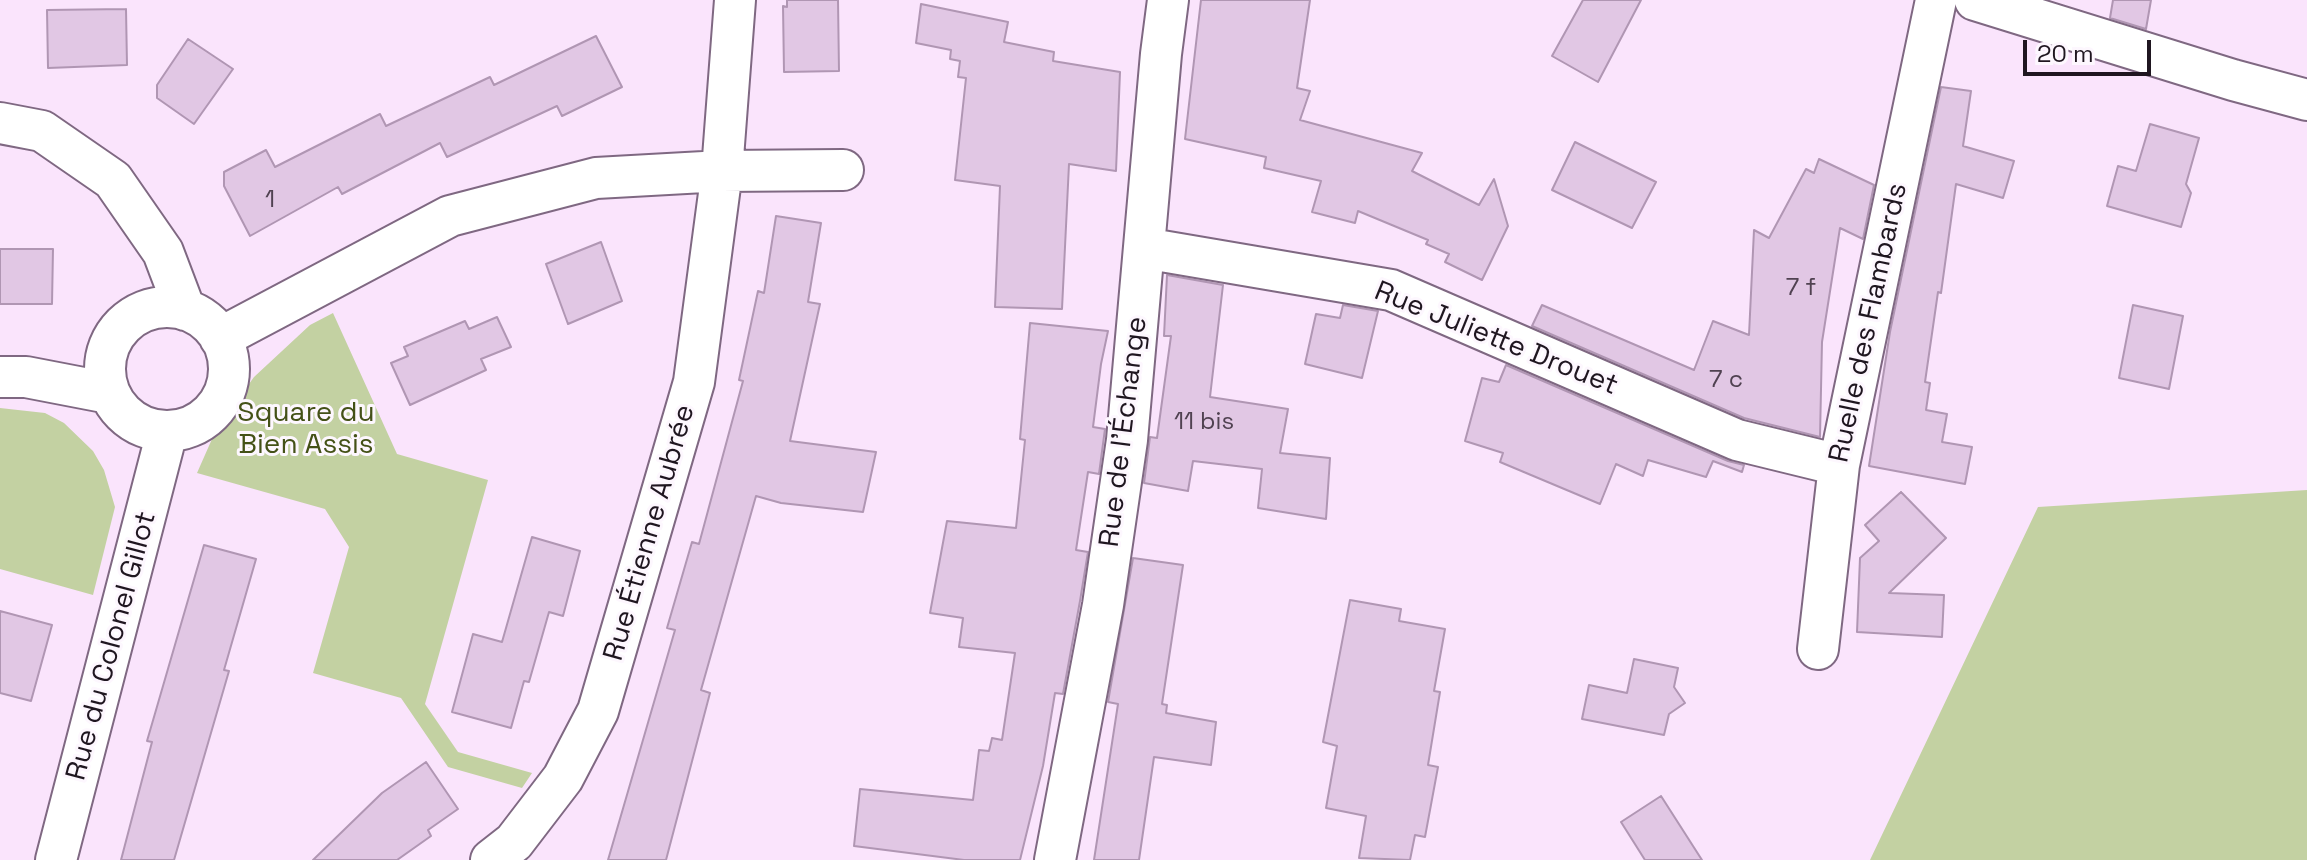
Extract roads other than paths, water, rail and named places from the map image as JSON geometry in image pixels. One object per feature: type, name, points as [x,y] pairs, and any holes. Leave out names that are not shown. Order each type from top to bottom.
[{"type":"street","name":"Rue Étienne Aubrée","points":[[491,860],[514,842],[563,778],[598,711],[694,382],[722,171],[735,0]]},
{"type":"street","name":"Rue de l'Échange","points":[[1055,860],[1103,605],[1123,470],[1168,0]]},
{"type":"street","name":"Ruelle des Flambards","points":[[1818,649],[1839,465],[1936,0]]},
{"type":"street","points":[[1975,0],[2307,100]]},
{"type":"street","points":[[0,123],[42,131],[113,180],[163,252],[185,310]]},
{"type":"street","points":[[220,338],[450,216],[596,178],[722,171],[843,170]]},
{"type":"street","name":"Rue Juliette Drouet","points":[[1144,248],[1391,290],[1737,440],[1839,465]]},
{"type":"street","points":[[163,307],[185,310],[207,321],[220,338],[228,357],[228,379],[221,400],[207,416],[188,428],[167,432],[138,425],[121,411],[109,393],[104,366],[109,344],[121,326],[138,314],[163,307]]},
{"type":"street","points":[[0,377],[26,377],[109,393]]},
{"type":"street","name":"Rue du Colonel Gillot","points":[[56,860],[167,432]]},
{"type":"park label","name":"Square du Bien Assis","points":[[306,429]]}]
